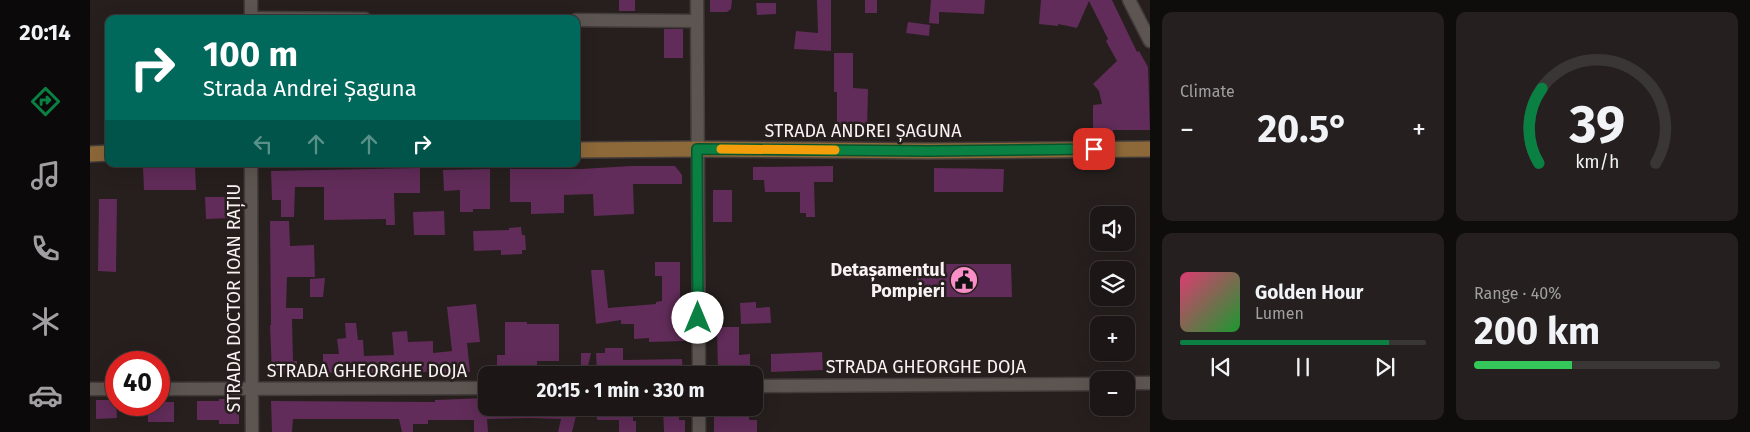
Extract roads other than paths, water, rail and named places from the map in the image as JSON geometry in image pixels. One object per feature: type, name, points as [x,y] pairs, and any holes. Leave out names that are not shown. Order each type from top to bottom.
[{"type":"main road","name":"STRADA ANDREI ȘAGUNA","points":[[580,150],[928,151],[1150,148]]},
{"type":"main road","points":[[90,154],[105,153]]},
{"type":"street","points":[[251,0],[251,15]]},
{"type":"street","points":[[697,0],[699,366]]},
{"type":"street","points":[[1129,0],[1150,41]]},
{"type":"street","points":[[580,20],[697,21]]},
{"type":"street","name":"STRADA DOCTOR IOAN RAȚIU","points":[[251,167],[252,432]]},
{"type":"street","points":[[1135,384],[1150,383]]},
{"type":"street","name":"STRADA GHEORGHE DOJA","points":[[763,386],[1090,384]]},
{"type":"street","name":"STRADA GHEORGHE DOJA","points":[[170,389],[478,388]]},
{"type":"street","points":[[90,389],[105,389]]},
{"type":"street","points":[[699,416],[699,432]]},
{"type":"place","name":"Detașamentul Pompieri","points":[[964,280]]}]
